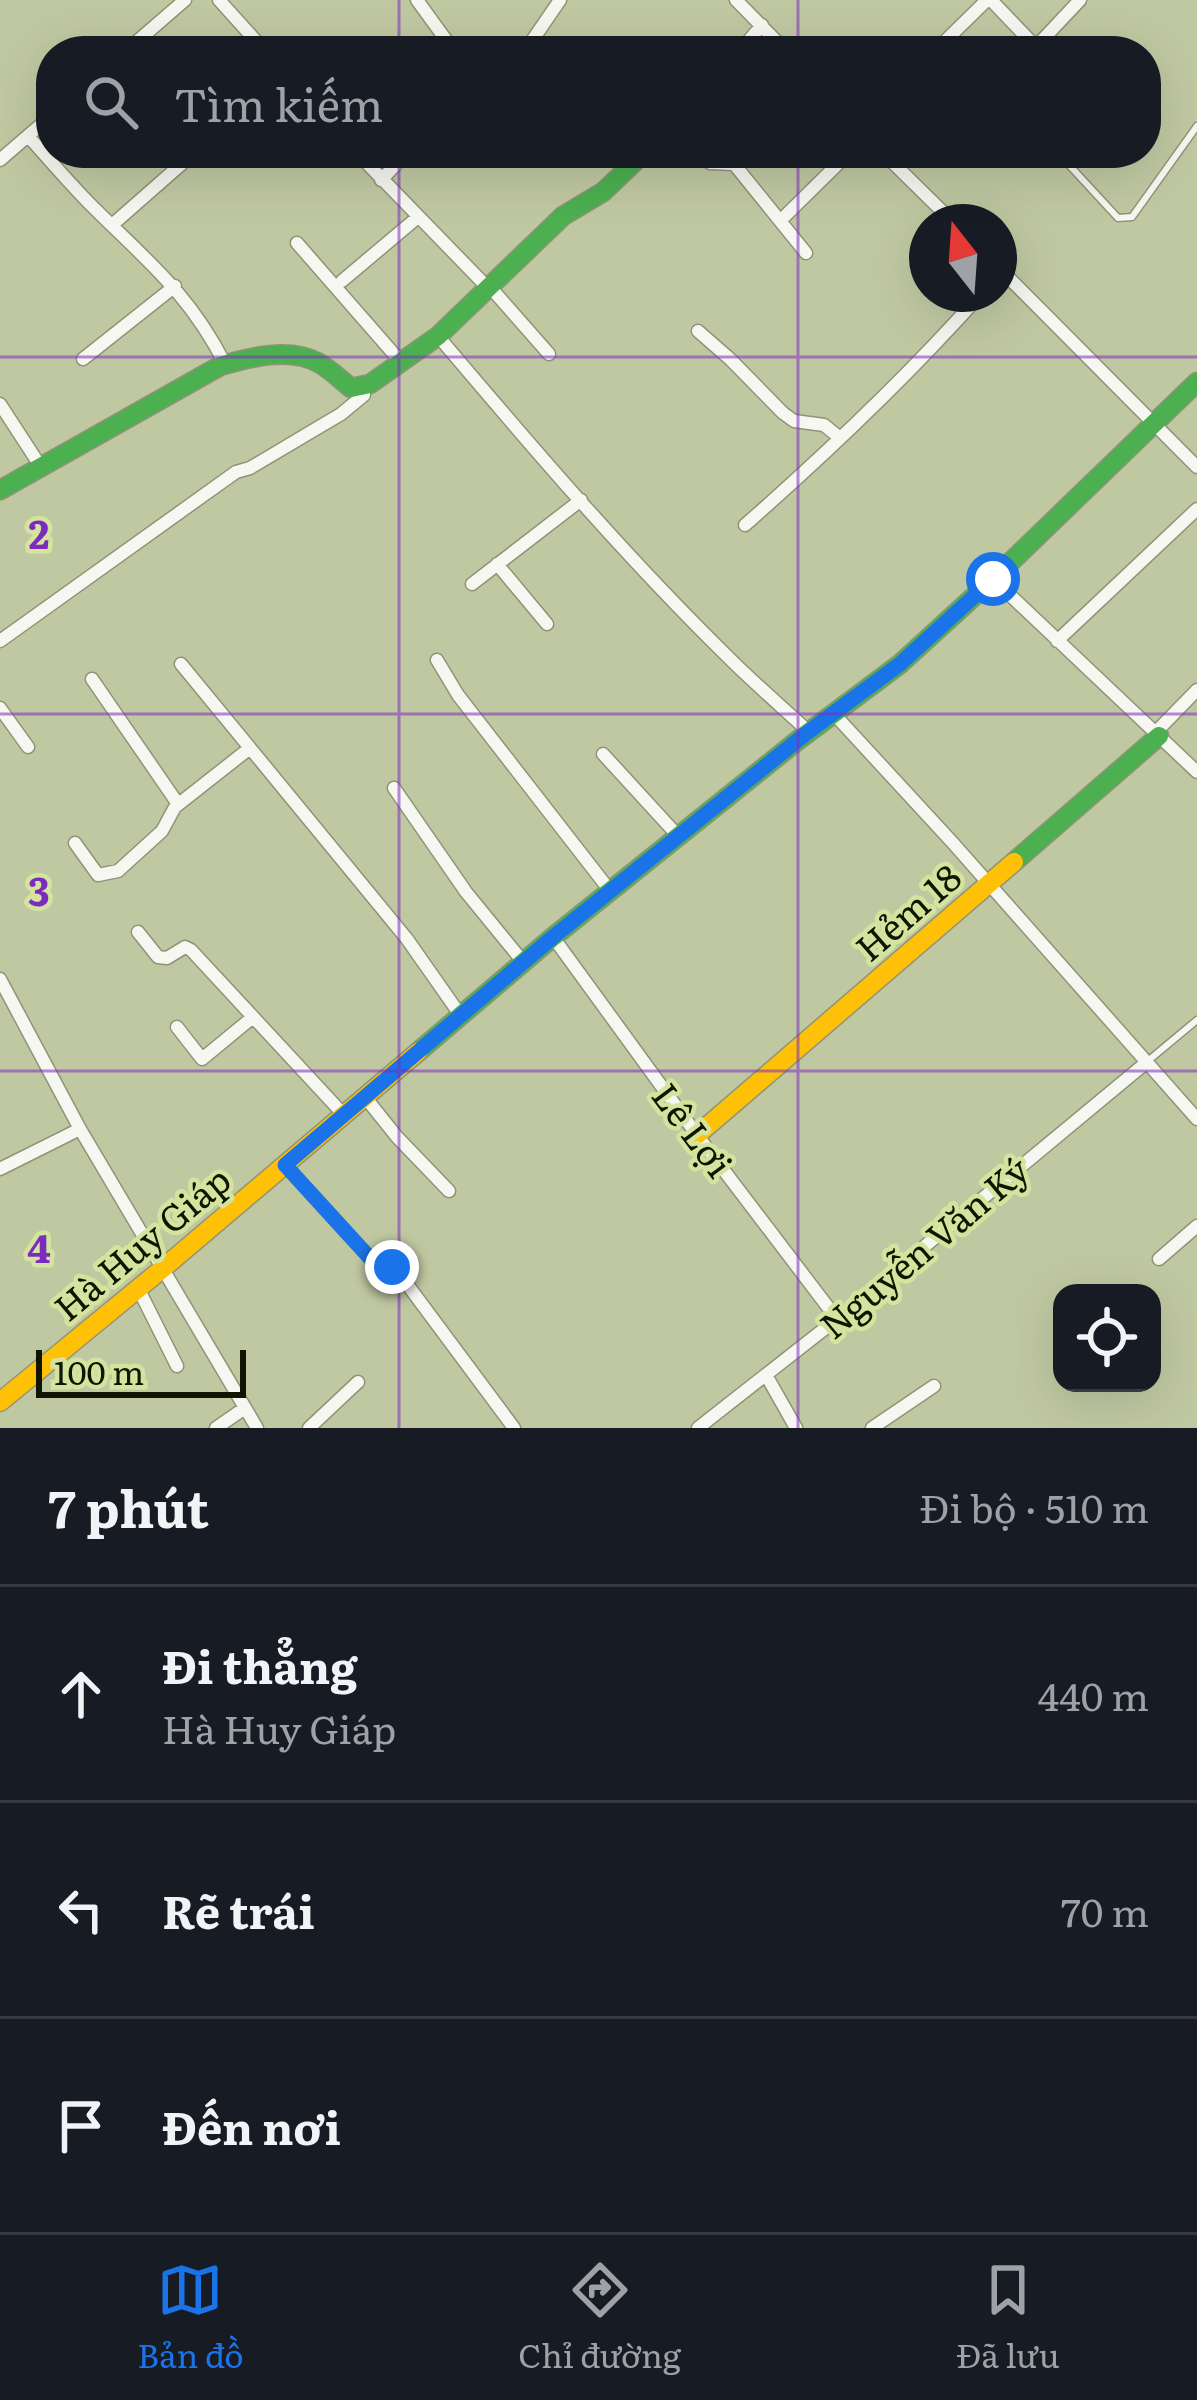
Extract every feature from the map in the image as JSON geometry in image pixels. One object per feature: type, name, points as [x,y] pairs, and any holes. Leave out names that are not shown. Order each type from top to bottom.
[{"type":"street","points":[[143,36],[185,0]]},
{"type":"street","points":[[219,0],[251,36]]},
{"type":"street","points":[[417,0],[443,36]]},
{"type":"street","points":[[535,36],[560,0]]},
{"type":"street","points":[[736,0],[772,36]]},
{"type":"street","points":[[951,36],[989,0],[1022,36]]},
{"type":"street","points":[[1046,36],[1080,0]]},
{"type":"street","points":[[753,36],[762,25]]},
{"type":"street","points":[[0,160],[36,129]]},
{"type":"street","points":[[28,136],[36,144]]},
{"type":"street","points":[[58,168],[175,286],[225,364]]},
{"type":"street","points":[[112,225],[177,168]]},
{"type":"street","points":[[370,168],[549,354]]},
{"type":"street","points":[[381,180],[393,168]]},
{"type":"street","points":[[0,490],[225,364],[247,358],[301,356],[351,388],[364,387],[438,336],[562,216],[603,192],[628,168]]},
{"type":"street","points":[[737,168],[806,253]]},
{"type":"street","points":[[780,221],[834,168]]},
{"type":"street","points":[[899,168],[934,204]]},
{"type":"street","points":[[341,286],[418,217]]},
{"type":"street","points":[[297,243],[341,286],[400,361]]},
{"type":"street","points":[[83,358],[175,286]]},
{"type":"street","points":[[1017,288],[1197,466]]},
{"type":"street","points":[[746,525],[965,312]]},
{"type":"street","points":[[698,331],[783,413],[794,421],[824,425],[840,438]]},
{"type":"street","points":[[438,336],[581,500],[725,654],[808,732]]},
{"type":"street","name":"Hà Huy Giáp","points":[[0,1402],[553,937],[900,664],[1197,382]]},
{"type":"street","points":[[0,640],[236,472],[340,414],[364,395],[364,387]]},
{"type":"street","points":[[0,404],[41,467]]},
{"type":"street","points":[[472,584],[581,500]]},
{"type":"street","points":[[1057,641],[1197,508]]},
{"type":"street","points":[[497,564],[547,624]]},
{"type":"street","points":[[993,579],[1197,772]]},
{"type":"street","points":[[437,660],[458,695],[611,892]]},
{"type":"street","points":[[181,664],[407,939],[461,1016]]},
{"type":"street","points":[[92,679],[178,804]]},
{"type":"street","points":[[1157,734],[1197,690]]},
{"type":"street","points":[[0,708],[28,747]]},
{"type":"street","points":[[834,713],[1197,1119]]},
{"type":"street","name":"Hẻm 18","points":[[697,1135],[1157,734]]},
{"type":"street","points":[[75,843],[94,872],[112,874],[155,839],[178,804],[250,748]]},
{"type":"street","points":[[603,754],[679,837]]},
{"type":"street","points":[[394,788],[466,892],[524,962]]},
{"type":"street","points":[[138,932],[158,957],[166,958],[185,947],[191,950],[344,1115]]},
{"type":"street","name":"Lê Lợi","points":[[553,937],[837,1319]]},
{"type":"street","points":[[0,979],[80,1129],[257,1428]]},
{"type":"street","points":[[177,1028],[202,1058],[253,1017]]},
{"type":"street","name":"Nguyễn Văn Ký","points":[[698,1428],[1147,1062]]},
{"type":"street","points":[[365,1097],[448,1190]]},
{"type":"street","points":[[0,1168],[80,1129]]},
{"type":"street","points":[[285,1165],[369,1257],[398,1272],[514,1428]]},
{"type":"street","points":[[1159,1259],[1197,1226]]},
{"type":"street","points":[[138,1288],[178,1366]]},
{"type":"street","points":[[766,1375],[796,1428]]},
{"type":"street","points":[[309,1428],[358,1382]]},
{"type":"street","points":[[872,1428],[934,1386]]},
{"type":"street","points":[[216,1428],[245,1408]]},
{"type":"lane","points":[[1072,168],[1118,218],[1132,217],[1197,126]]},
{"type":"lane","points":[[1147,1062],[1197,1020]]},
{"type":"traffic: fast","points":[[0,490],[220,366],[270,355],[296,355],[319,363],[351,388],[370,384],[438,336],[563,216],[603,192],[628,168]]},
{"type":"traffic: fast","points":[[418,1052],[553,937],[900,664],[1197,382]]},
{"type":"traffic: fast","points":[[1014,862],[1159,736]]},
{"type":"traffic: slow","points":[[697,1135],[1014,862]]},
{"type":"traffic: slow","points":[[0,1402],[418,1052]]},
{"type":"route","points":[[392,1267],[369,1257],[285,1165],[553,937],[900,664],[993,579]]}]
